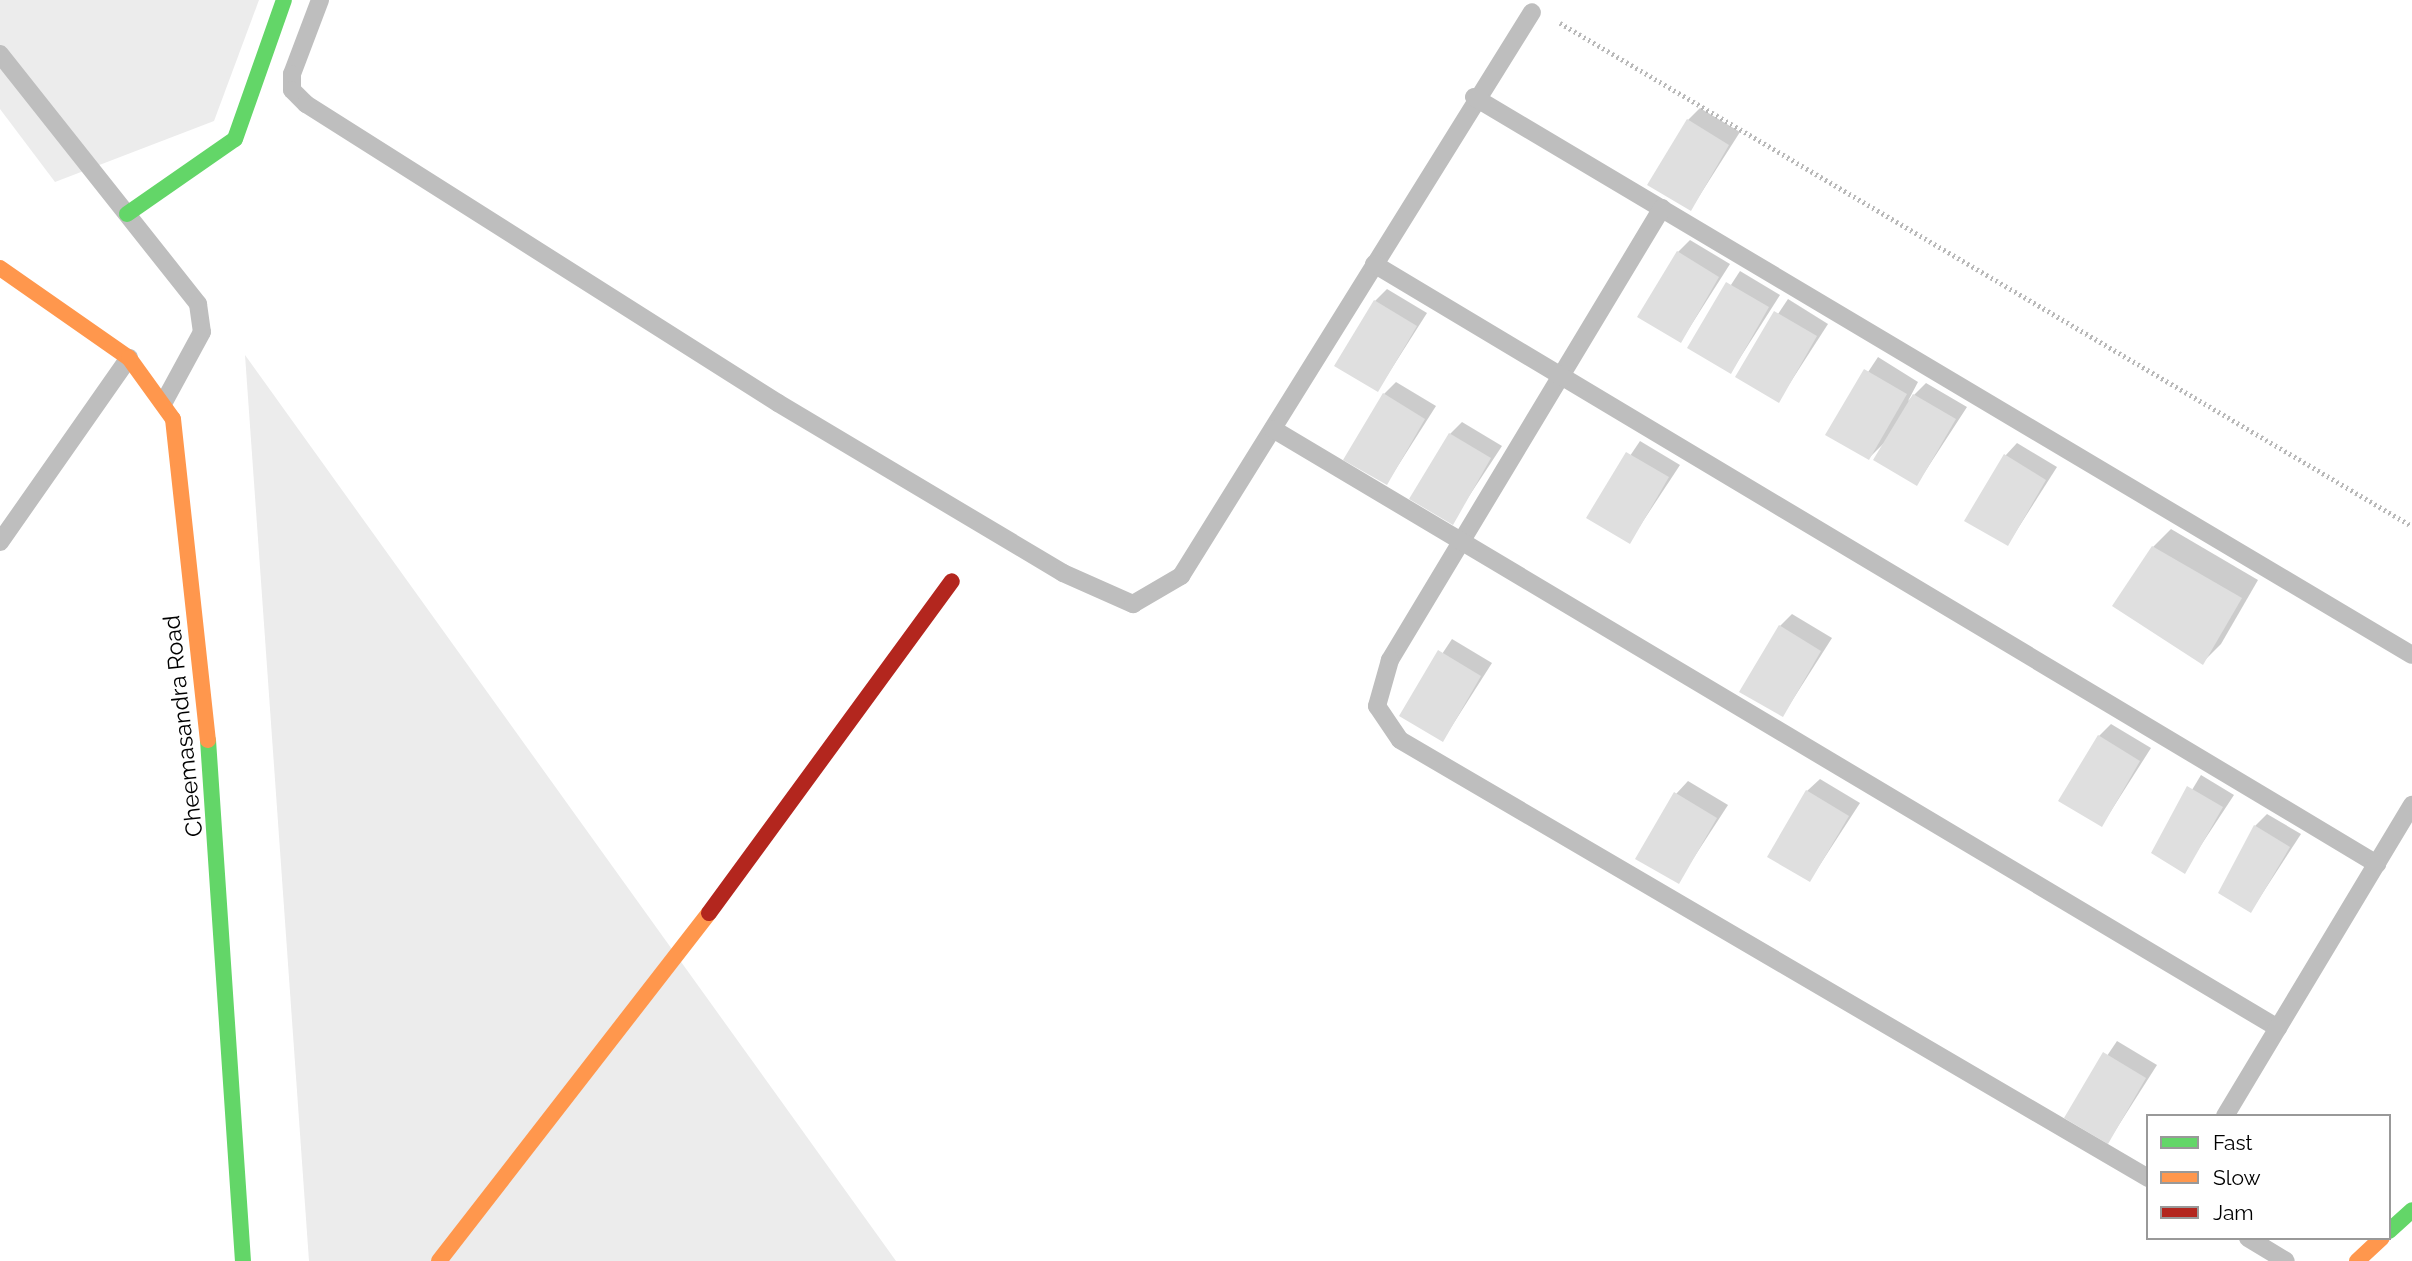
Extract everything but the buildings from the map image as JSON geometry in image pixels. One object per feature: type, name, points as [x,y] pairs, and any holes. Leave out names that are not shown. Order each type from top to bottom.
[{"type":"street","points":[[127,214],[235,139],[284,0]]},
{"type":"street","name":"Cheemasandra Road","points":[[0,268],[130,358],[164,402],[173,419],[215,800],[243,1261]]},
{"type":"street","points":[[439,1261],[649,994],[952,581]]},
{"type":"street","points":[[2391,1229],[2412,1210]]},
{"type":"street","points":[[2357,1261],[2380,1240]]},
{"type":"lane","points":[[320,0],[292,74],[292,90],[306,104],[766,396],[1110,598],[1133,604],[1181,576],[1474,97],[1532,12]]},
{"type":"lane","points":[[0,54],[198,304],[202,332],[164,402]]},
{"type":"lane","points":[[1474,97],[2412,655]]},
{"type":"lane","points":[[1662,208],[1390,660],[1377,706],[1400,740],[2146,1177]]},
{"type":"lane","points":[[1374,264],[1560,378],[2376,864]]},
{"type":"lane","points":[[0,542],[130,358]]},
{"type":"lane","points":[[1273,429],[1460,544],[2278,1028]]},
{"type":"lane","points":[[2226,1114],[2412,805]]},
{"type":"lane","points":[[2251,1240],[2286,1261]]},
{"type":"path","points":[[1532,12],[2412,526]]},
{"type":"shaded area","points":[[0,0],[259,0],[214,121],[55,182],[0,109]]},
{"type":"shaded area","points":[[245,355],[896,1261],[309,1261]]},
{"type":"traffic: fast","points":[[127,214],[235,139],[284,0]]},
{"type":"traffic: fast","points":[[208,740],[243,1261]]},
{"type":"traffic: fast","points":[[2391,1229],[2412,1210]]},
{"type":"traffic: slow","points":[[0,268],[129,358],[173,419],[208,740]]},
{"type":"traffic: slow","points":[[439,1261],[709,913]]},
{"type":"traffic: slow","points":[[2357,1261],[2380,1240]]},
{"type":"traffic: jam","points":[[709,913],[952,581]]}]
